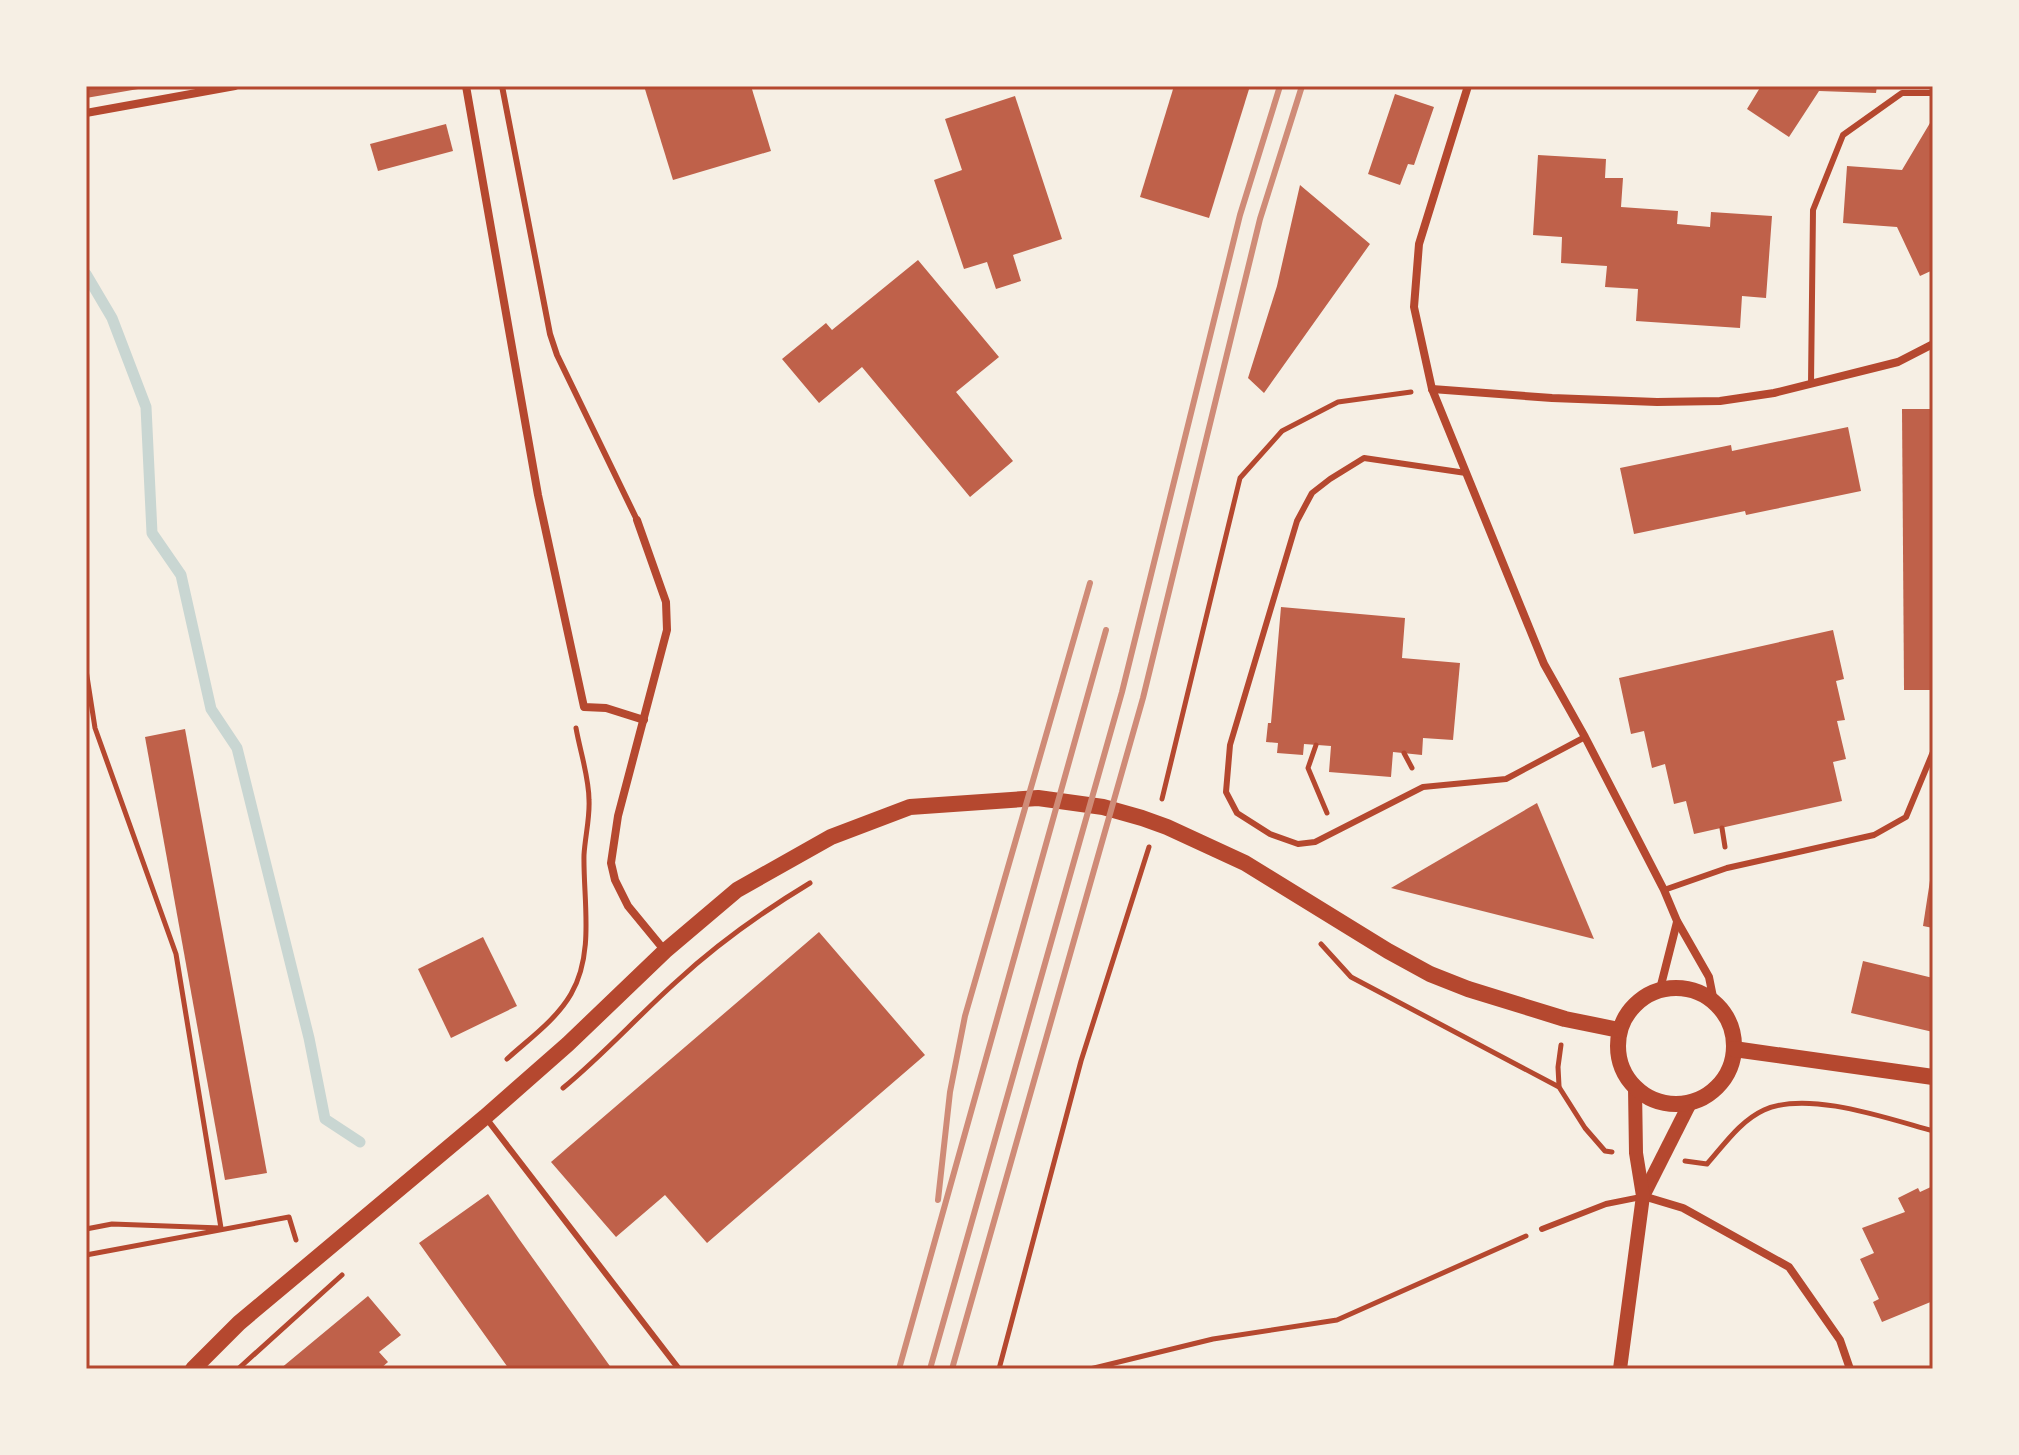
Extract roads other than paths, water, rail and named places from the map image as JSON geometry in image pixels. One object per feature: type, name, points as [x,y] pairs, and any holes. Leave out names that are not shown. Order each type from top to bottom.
[{"type":"main road","points":[[193,1369],[239,1323],[485,1117],[568,1044],[665,951],[737,890],[831,837],[910,807],[1038,798],[1103,807],[1142,818],[1245,863],[1430,974],[1565,1019],[1619,1030]]},
{"type":"main road","points":[[1660,989],[1689,989],[1714,1002],[1725,1015],[1732,1031],[1734,1049],[1729,1068],[1718,1085],[1690,1103],[1663,1103],[1635,1088],[1619,1061],[1617,1046],[1619,1030],[1628,1012],[1642,998],[1660,989]]},
{"type":"main road","points":[[1734,1049],[1933,1077]]},
{"type":"street","points":[[86,113],[235,86]]},
{"type":"street","points":[[466,86],[538,495],[584,707],[606,708],[644,720]]},
{"type":"street","points":[[1468,86],[1419,244],[1414,307],[1432,389],[1544,664],[1709,977],[1714,1002]]},
{"type":"street","points":[[1432,389],[1552,398],[1720,401],[1774,393],[1898,362],[1933,344]]},
{"type":"street","points":[[637,520],[662,589],[667,615],[662,655],[618,816],[611,863],[615,880],[628,906],[665,951]]},
{"type":"street","points":[[1660,989],[1677,921]]},
{"type":"street","points":[[1620,1369],[1643,1196],[1636,1153],[1635,1088]]},
{"type":"street","points":[[1643,1196],[1690,1103]]},
{"type":"street","points":[[1643,1196],[1683,1208],[1789,1267],[1840,1340],[1850,1369]]},
{"type":"lane","points":[[502,86],[550,334],[557,355],[637,520]]},
{"type":"lane","points":[[1811,384],[1813,210],[1843,135],[1902,93],[1933,93]]},
{"type":"lane","points":[[1466,473],[1364,458],[1312,493],[1297,521],[1230,745],[1226,792],[1237,813],[1270,834],[1298,844],[1315,842],[1423,787],[1506,779],[1585,737]]},
{"type":"lane","points":[[1664,890],[1727,868],[1874,835],[1906,817],[1933,752]]},
{"type":"lane","points":[[485,1117],[679,1369]]},
{"type":"lane","points":[[1542,1229],[1606,1204],[1643,1196]]},
{"type":"waterway","points":[[86,274],[112,318],[146,407],[152,533],[181,575],[211,709],[237,748],[309,1038],[325,1119],[360,1142]]},
{"type":"railway","points":[[930,1369],[1122,692],[1240,215],[1280,86]]},
{"type":"railway","points":[[952,1369],[1143,698],[1260,219],[1302,86]]},
{"type":"railway","points":[[938,1200],[950,1092],[965,1016],[1090,583]]},
{"type":"railway","points":[[899,1369],[1106,630]]}]
